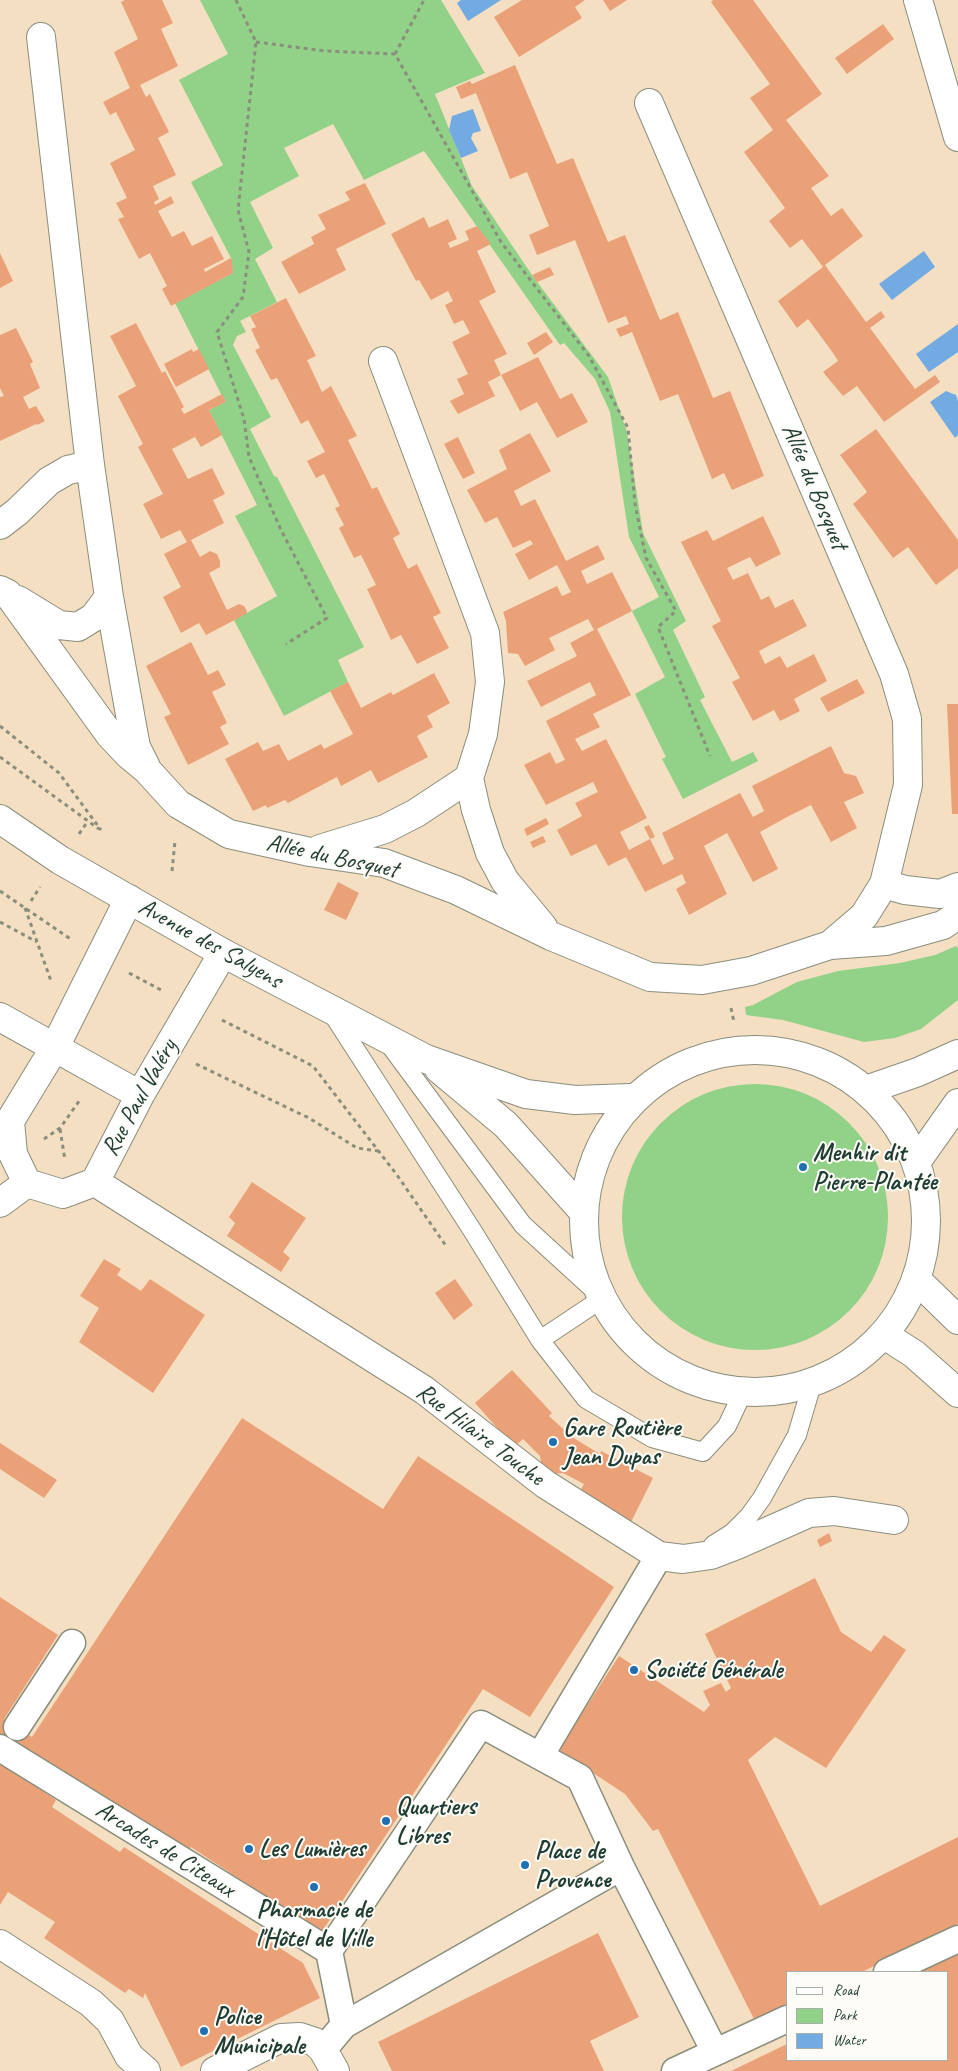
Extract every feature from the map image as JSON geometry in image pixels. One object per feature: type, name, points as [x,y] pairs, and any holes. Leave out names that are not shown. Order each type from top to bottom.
[{"type":"street","points":[[918,0],[958,137]]},
{"type":"street","points":[[42,37],[90,465],[109,597],[136,747],[147,770]]},
{"type":"street","name":"Allée du Bosquet","points":[[649,103],[894,674],[907,719],[908,785],[884,884],[864,916],[830,945]]},
{"type":"street","points":[[383,360],[485,633],[490,682],[483,734],[469,778],[490,853],[505,880],[551,936]]},
{"type":"street","points":[[0,525],[17,512],[48,482],[68,470],[90,465]]},
{"type":"street","name":"Allée du Bosquet","points":[[4,592],[59,625],[78,627],[94,617],[109,597]]},
{"type":"street","name":"Allée du Bosquet","points":[[4,592],[110,735],[147,770],[178,804],[228,834],[310,852],[384,863],[456,890],[551,936],[650,977],[702,980],[751,971],[830,945],[886,941],[943,925],[958,915]]},
{"type":"street","points":[[310,852],[385,830],[416,813],[469,778]]},
{"type":"street","name":"Avenue des Salyens","points":[[0,819],[60,860],[223,953],[328,1006],[384,1038],[426,1059],[526,1094],[575,1100],[630,1098]]},
{"type":"street","points":[[884,884],[905,890],[940,894],[958,887]]},
{"type":"street","points":[[0,1203],[26,1183],[13,1154],[5,1119],[55,1047],[129,899]]},
{"type":"street","name":"Rue Paul Valéry","points":[[26,1183],[63,1194],[95,1182],[140,1095],[223,953]]},
{"type":"street","points":[[0,1017],[140,1095]]},
{"type":"street","points":[[750,1048],[802,1054],[849,1074],[869,1089],[901,1127],[917,1161],[924,1201],[916,1279],[910,1302],[886,1336],[852,1364],[812,1384],[785,1391],[743,1392],[718,1389],[682,1376],[650,1356],[623,1329],[602,1298],[589,1262],[581,1209],[598,1153],[630,1098],[651,1084],[698,1059],[750,1048]]},
{"type":"street","points":[[869,1089],[918,1072],[958,1054]]},
{"type":"street","name":"Avenue des Salyens","points":[[426,1059],[506,1126],[581,1209]]},
{"type":"street","points":[[917,1161],[958,1103]]},
{"type":"street","name":"Rue Hilaire Touche","points":[[95,1182],[424,1390],[545,1484],[671,1558]]},
{"type":"street","points":[[916,1279],[958,1320]]},
{"type":"street","points":[[886,1336],[914,1354],[958,1393]]},
{"type":"street","points":[[540,1756],[671,1558],[711,1555],[809,1513],[834,1511],[894,1520]]},
{"type":"street","points":[[7,1742],[72,1643]]},
{"type":"street","points":[[329,2061],[344,2025],[329,1951],[482,1724],[580,1778],[621,1867],[715,2052]]},
{"type":"street","name":"Arcades de Citeaux","points":[[7,1742],[329,1951]]},
{"type":"street","points":[[344,2025],[621,1867]]},
{"type":"street","points":[[889,1971],[958,1939]]},
{"type":"street","points":[[0,1944],[91,2003],[110,2021],[137,2064]]},
{"type":"street","points":[[676,2071],[786,2019]]},
{"type":"street","points":[[215,2071],[281,2038],[300,2037],[315,2042],[329,2061]]},
{"type":"lane","points":[[328,1006],[472,1230],[540,1340],[586,1400],[652,1438],[703,1452],[727,1426],[743,1392]]},
{"type":"lane","points":[[384,1038],[523,1225],[602,1298],[540,1340]]},
{"type":"lane","points":[[671,1558],[710,1547],[732,1533],[749,1516],[758,1504],[797,1435],[812,1384]]},
{"type":"path","points":[[236,0],[256,42],[238,210],[249,252],[243,297],[217,332],[244,419],[249,457],[280,530],[327,618],[286,644]]},
{"type":"path","points":[[395,54],[424,0]]},
{"type":"path","points":[[256,42],[325,51],[395,54]]},
{"type":"path","points":[[395,54],[501,242],[589,356],[628,428],[635,504],[646,558],[676,611],[658,626],[710,756]]},
{"type":"path","points":[[0,726],[59,773],[101,830],[0,757]]},
{"type":"path","points":[[0,891],[77,944]]},
{"type":"path","points":[[0,922],[37,942]]},
{"type":"path","points":[[126,972],[169,994]]},
{"type":"path","points":[[219,1018],[313,1066],[379,1151]]},
{"type":"path","points":[[13,1154],[29,1148],[60,1128],[82,1098],[96,1070]]},
{"type":"green space","points":[[200,0],[441,0],[485,73],[435,94],[472,186],[532,275],[608,377],[627,432],[643,533],[686,621],[673,630],[705,697],[700,700],[732,762],[753,752],[758,761],[683,799],[662,759],[666,757],[635,694],[665,677],[632,611],[659,597],[629,537],[610,412],[595,379],[564,343],[560,345],[424,151],[364,180],[333,124],[284,148],[299,176],[250,202],[273,248],[255,259],[277,302],[240,321],[246,332],[237,336],[233,345],[271,417],[250,429],[274,476],[277,477],[364,647],[338,660],[348,682],[284,716],[234,620],[277,596],[235,516],[257,505],[209,410],[225,402],[175,303],[233,273],[231,258],[191,182],[223,165],[179,80],[228,54]]},
{"type":"green space","points":[[956,946],[958,948],[958,1000],[921,1029],[895,1038],[864,1042],[783,1020],[746,1015],[745,1007],[753,1005],[797,982],[838,971],[900,963],[935,955]]},
{"type":"green space","points":[[755,1084],[781,1087],[806,1094],[829,1107],[849,1123],[865,1143],[878,1166],[885,1191],[888,1217],[885,1243],[878,1268],[865,1291],[849,1311],[829,1327],[806,1340],[781,1347],[755,1350],[729,1347],[704,1340],[681,1327],[661,1311],[645,1291],[632,1268],[625,1243],[622,1217],[625,1191],[632,1166],[645,1143],[661,1123],[681,1107],[704,1094],[729,1087]]},
{"type":"water","points":[[461,0],[501,0],[468,21],[457,3]]},
{"type":"water","points":[[473,109],[481,131],[473,133],[471,138],[478,151],[461,158],[449,130],[452,116]]},
{"type":"water","points":[[924,251],[935,267],[892,300],[879,284]]},
{"type":"water","points":[[958,324],[958,352],[929,372],[916,354]]},
{"type":"water","points":[[946,391],[956,395],[958,401],[958,435],[955,438],[930,402]]},
{"type":"building","points":[[125,0],[162,0],[173,23],[161,29],[178,66],[140,85],[146,97],[150,94],[169,132],[158,138],[176,175],[153,186],[159,199],[154,202],[155,205],[171,196],[174,203],[158,211],[172,237],[184,231],[192,246],[212,236],[224,259],[204,269],[205,272],[231,258],[232,261],[233,273],[171,306],[162,289],[167,286],[150,253],[139,259],[118,219],[124,217],[116,203],[127,198],[110,163],[135,150],[116,112],[110,115],[103,102],[130,88],[114,52],[138,39],[121,2]]},
{"type":"building","points":[[522,0],[585,0],[575,7],[582,18],[519,57],[494,17]]},
{"type":"building","points":[[603,0],[627,0],[610,11]]},
{"type":"building","points":[[713,0],[753,0],[822,94],[786,120],[829,176],[811,188],[831,216],[842,208],[863,236],[825,265],[866,322],[881,311],[885,317],[870,328],[915,389],[935,375],[940,382],[884,422],[857,386],[843,396],[823,372],[838,361],[833,353],[808,319],[797,328],[778,301],[823,267],[802,239],[790,248],[769,221],[785,208],[744,152],[773,130],[750,98],[770,84],[711,2]]},
{"type":"building","points":[[883,24],[894,39],[847,74],[835,58]]},
{"type":"building","points":[[515,65],[557,164],[573,158],[608,242],[625,235],[660,320],[678,312],[713,398],[730,391],[764,476],[732,490],[724,473],[712,479],[678,394],[660,401],[632,332],[620,337],[616,329],[629,324],[626,316],[608,323],[575,240],[537,255],[529,235],[549,226],[527,172],[510,179],[476,93],[461,99],[456,87],[470,81],[472,84]]},
{"type":"building","points":[[365,183],[386,224],[336,249],[346,270],[299,294],[281,262],[314,244],[311,237],[326,229],[318,215],[350,200],[345,192]]},
{"type":"building","points":[[424,217],[429,228],[448,219],[457,239],[448,243],[450,248],[469,240],[465,231],[477,226],[491,244],[477,251],[496,292],[479,301],[507,354],[494,360],[501,375],[488,382],[495,396],[458,414],[450,401],[464,394],[457,379],[468,374],[452,342],[470,333],[463,320],[454,324],[445,305],[453,301],[448,291],[431,300],[419,280],[416,281],[391,234]]},
{"type":"building","points":[[0,253],[13,281],[0,288]]},
{"type":"building","points":[[550,267],[554,275],[537,282],[532,275]]},
{"type":"building","points":[[286,298],[316,356],[307,360],[322,392],[331,386],[357,436],[348,440],[372,489],[377,487],[400,534],[393,538],[408,569],[417,564],[441,613],[433,617],[449,648],[417,664],[401,635],[391,640],[367,589],[376,585],[361,555],[354,558],[339,528],[344,525],[335,508],[340,506],[324,474],[316,478],[307,461],[325,452],[308,420],[301,424],[277,378],[271,380],[255,350],[260,348],[251,329],[256,327],[250,316]]},
{"type":"building","points":[[136,323],[162,373],[165,371],[184,407],[181,409],[184,414],[222,394],[226,402],[209,410],[222,435],[201,447],[195,437],[172,449],[188,479],[212,468],[225,494],[213,500],[224,523],[191,540],[200,557],[210,551],[217,554],[220,567],[209,573],[227,610],[239,604],[244,606],[247,611],[246,614],[206,635],[199,623],[181,633],[163,597],[181,587],[164,554],[187,542],[180,530],[161,539],[143,504],[163,494],[138,447],[143,444],[118,396],[136,386],[110,336]]},
{"type":"building","points":[[16,328],[33,362],[30,364],[40,388],[23,397],[29,409],[36,406],[45,421],[0,441],[0,397],[4,396],[0,388],[0,335]]},
{"type":"building","points":[[546,332],[553,342],[534,355],[527,343]]},
{"type":"building","points":[[192,349],[193,352],[199,349],[209,369],[176,387],[164,364]]},
{"type":"building","points":[[538,357],[560,399],[572,393],[588,422],[557,438],[537,402],[520,411],[501,375]]},
{"type":"building","points":[[876,429],[958,540],[958,568],[936,585],[908,547],[893,558],[853,504],[867,492],[840,455]]},
{"type":"building","points":[[530,433],[551,471],[514,491],[521,506],[535,499],[566,561],[598,545],[605,559],[581,571],[587,584],[612,572],[632,611],[597,629],[631,695],[593,714],[600,727],[575,739],[582,751],[606,739],[647,818],[620,832],[629,850],[650,839],[663,865],[674,859],[662,833],[740,793],[753,817],[764,811],[752,786],[831,746],[844,773],[856,776],[864,793],[844,802],[857,828],[831,842],[811,805],[787,817],[760,832],[778,869],[753,882],[727,833],[704,846],[727,894],[689,915],[676,889],[686,883],[682,874],[645,892],[626,857],[608,866],[596,844],[571,856],[557,830],[582,816],[575,803],[598,792],[593,782],[546,805],[524,765],[550,752],[556,764],[565,760],[546,721],[596,695],[590,682],[541,707],[527,681],[577,656],[570,643],[594,630],[588,619],[549,638],[555,650],[525,666],[518,654],[508,653],[506,621],[503,612],[557,586],[562,596],[571,592],[557,565],[529,580],[515,554],[533,544],[530,540],[513,548],[497,517],[485,523],[467,490],[507,469],[499,450]]},
{"type":"building","points":[[458,437],[475,473],[463,479],[444,444]]},
{"type":"building","points":[[763,516],[781,554],[756,567],[750,557],[727,568],[733,580],[748,573],[761,600],[769,596],[775,608],[793,599],[807,626],[759,651],[765,664],[780,656],[787,668],[814,654],[827,681],[794,699],[800,711],[780,721],[774,710],[753,721],[732,682],[740,678],[712,626],[721,621],[681,542],[707,530],[713,541]]},
{"type":"building","points":[[191,642],[208,675],[218,670],[226,685],[212,692],[227,723],[220,727],[229,744],[188,765],[164,717],[171,714],[146,666]]},
{"type":"building","points":[[434,673],[450,703],[427,716],[433,727],[417,736],[428,757],[378,783],[371,770],[341,786],[337,777],[288,803],[285,800],[267,808],[266,805],[253,811],[225,759],[258,742],[263,751],[279,744],[288,761],[321,744],[324,749],[353,734],[330,691],[348,682],[361,708],[391,692],[393,695]]},
{"type":"building","points":[[857,679],[865,693],[828,712],[820,698]]},
{"type":"building","points":[[947,704],[958,704],[958,814],[952,814]]},
{"type":"building","points":[[546,818],[549,824],[527,836],[524,829]]},
{"type":"building","points":[[649,825],[655,837],[650,839],[644,827]]},
{"type":"building","points":[[543,836],[546,842],[533,848],[530,842]]},
{"type":"building","points":[[338,882],[359,893],[346,920],[324,910]]},
{"type":"building","points":[[252,1182],[306,1218],[283,1252],[290,1258],[281,1272],[227,1236],[235,1223],[229,1217]]},
{"type":"building","points":[[104,1259],[121,1269],[117,1275],[141,1291],[150,1279],[205,1315],[153,1393],[79,1342],[99,1308],[80,1296]]},
{"type":"building","points":[[455,1279],[473,1305],[454,1320],[435,1293]]},
{"type":"building","name":"Gare Routière Jean Dupas","points":[[512,1370],[552,1413],[549,1416],[572,1437],[600,1454],[601,1451],[653,1478],[631,1522],[578,1495],[584,1484],[563,1473],[543,1475],[540,1456],[523,1439],[514,1447],[475,1403]]},
{"type":"building","points":[[242,1418],[383,1509],[418,1456],[614,1587],[530,1717],[483,1689],[321,1933],[191,1847],[183,1859],[0,1737],[0,1597],[58,1635],[4,1719],[32,1737]]},
{"type":"building","points":[[0,1443],[57,1480],[44,1498],[0,1469]]},
{"type":"building","points":[[829,1533],[832,1541],[820,1547],[817,1540]]},
{"type":"building","points":[[815,1578],[841,1632],[871,1652],[884,1635],[906,1650],[826,1768],[775,1737],[748,1760],[820,1906],[958,1837],[958,1924],[864,1971],[786,1971],[786,2010],[757,2025],[658,1829],[653,1831],[625,1794],[558,1750],[619,1656],[704,1712],[710,1705],[703,1691],[721,1683],[726,1692],[731,1688],[705,1634]]},
{"type":"building","points":[[0,1763],[56,1800],[52,1807],[120,1852],[124,1847],[303,1963],[320,1998],[181,2067],[145,1993],[143,1998],[129,1989],[125,1993],[44,1938],[55,1922],[8,1892],[0,1905]]},
{"type":"building","points":[[598,1933],[639,2017],[590,2041],[604,2071],[392,2071],[378,2042]]},
{"type":"building","points":[[958,1946],[958,2071],[731,2071],[786,2044],[786,2061],[948,2061],[948,1971],[908,1971]]},
{"type":"place","name":"Menhir dit Pierre-Plantée","points":[[803,1167]]},
{"type":"place","name":"Gare Routière Jean Dupas","points":[[553,1442]]},
{"type":"place","name":"Société Générale","points":[[634,1670]]},
{"type":"place","name":"Quartiers Libres","points":[[386,1821]]},
{"type":"place","name":"Les Lumières","points":[[249,1849]]},
{"type":"place","name":"Place de Provence","points":[[525,1865]]},
{"type":"place","name":"Pharmacie de l'Hôtel de Ville","points":[[314,1887]]},
{"type":"place","name":"Police Municipale","points":[[204,2031]]}]
